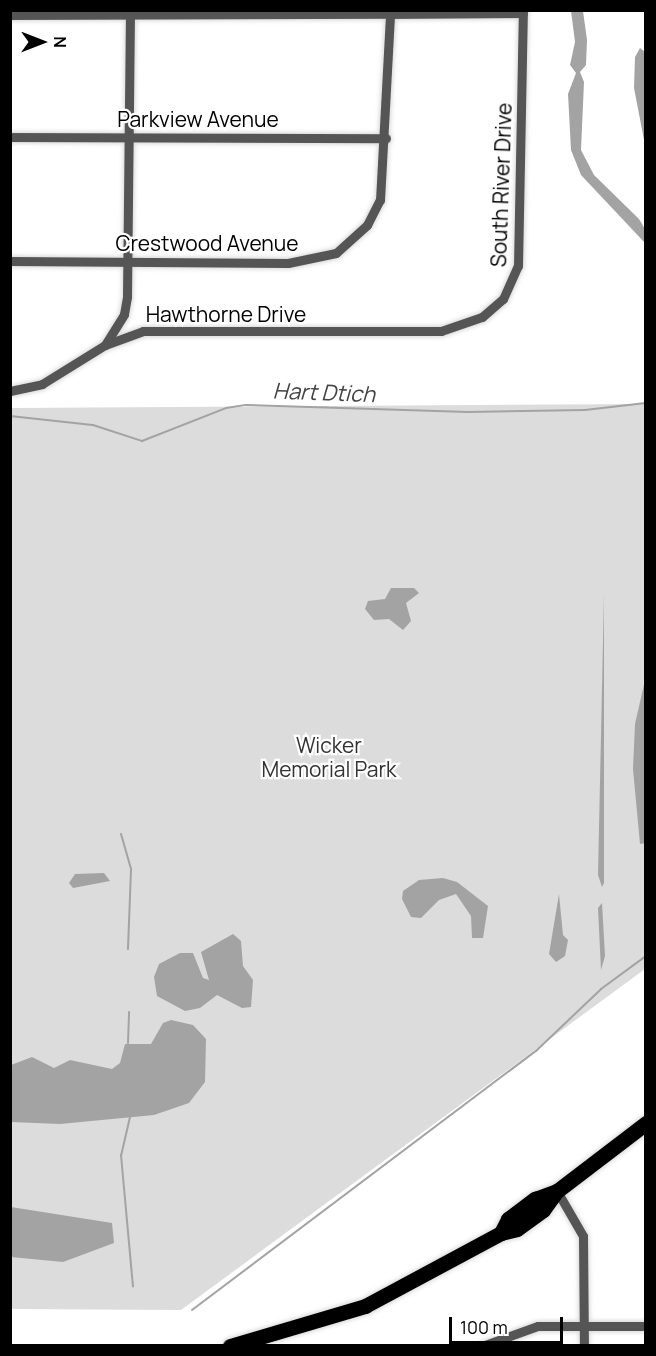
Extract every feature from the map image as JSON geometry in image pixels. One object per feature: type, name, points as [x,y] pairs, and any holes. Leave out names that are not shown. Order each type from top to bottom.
[{"type":"highway","points":[[230,1346],[364,1306],[501,1233],[508,1219],[535,1199],[558,1191],[645,1123]]},
{"type":"street","points":[[10,15],[523,12]]},
{"type":"street","name":"South River Drive","points":[[420,332],[470,325],[503,299],[515,279],[520,250],[523,12]]},
{"type":"street","points":[[105,345],[124,314],[128,262],[127,137],[130,13]]},
{"type":"street","name":"Crestwood Avenue","points":[[10,261],[288,263],[336,253],[367,225],[380,200],[386,138],[390,14]]},
{"type":"street","name":"Parkview Avenue","points":[[10,137],[386,138]]},
{"type":"street","name":"Hawthorne Drive","points":[[10,391],[42,384],[105,345],[143,331],[420,332]]},
{"type":"street","points":[[558,1191],[583,1236],[584,1346]]},
{"type":"street","points":[[482,1346],[525,1329],[584,1325],[645,1326]]},
{"type":"green space","name":"Wicker Memorial Park","points":[[645,404],[645,969],[181,1310],[11,1309],[10,408]]},
{"type":"shaded area","points":[[571,11],[583,11],[587,40],[586,65],[580,72],[584,82],[581,150],[594,175],[639,219],[645,229],[645,243],[581,175],[571,150],[568,94],[576,73],[570,65],[575,42]]},
{"type":"shaded area","points":[[640,48],[645,52],[645,145],[634,88],[635,57]]},
{"type":"shaded area","points":[[391,588],[414,588],[419,593],[406,603],[411,621],[403,630],[389,619],[374,620],[365,609],[368,601],[385,599]]},
{"type":"shaded area","points":[[604,595],[604,883],[602,887],[598,875]]},
{"type":"shaded area","points":[[645,680],[646,843],[640,844],[633,769],[635,724]]},
{"type":"shaded area","points":[[104,873],[110,881],[73,888],[69,883],[75,874]]},
{"type":"shaded area","points":[[443,878],[457,882],[488,906],[483,938],[472,938],[471,916],[456,894],[439,900],[421,918],[411,917],[402,899],[403,891],[419,880]]},
{"type":"shaded area","points":[[559,894],[563,935],[568,940],[565,956],[556,962],[549,954]]},
{"type":"shaded area","points":[[602,903],[605,956],[601,970],[598,908]]},
{"type":"shaded area","points":[[233,934],[241,941],[243,966],[253,980],[251,1007],[242,1008],[217,995],[200,1008],[185,1011],[157,996],[154,977],[159,964],[180,953],[193,953],[203,978],[209,980],[201,952]]},
{"type":"shaded area","points":[[171,1020],[193,1025],[206,1039],[205,1082],[189,1103],[154,1115],[60,1124],[11,1122],[11,1065],[32,1057],[54,1068],[70,1060],[112,1069],[120,1063],[125,1044],[151,1044],[163,1023]]},
{"type":"shaded area","points":[[11,1207],[112,1223],[114,1243],[63,1262],[11,1257]]},
{"type":"waterway","name":"Hart Dtich","points":[[10,416],[93,425],[142,441],[226,408],[246,405],[468,412],[585,410],[646,403]]},
{"type":"waterway","points":[[121,834],[131,870],[128,949]]},
{"type":"waterway","points":[[192,1310],[536,1051],[601,989],[646,956]]},
{"type":"waterway","points":[[128,1043],[129,1012]]},
{"type":"waterway","points":[[130,1117],[121,1155],[133,1286]]}]
